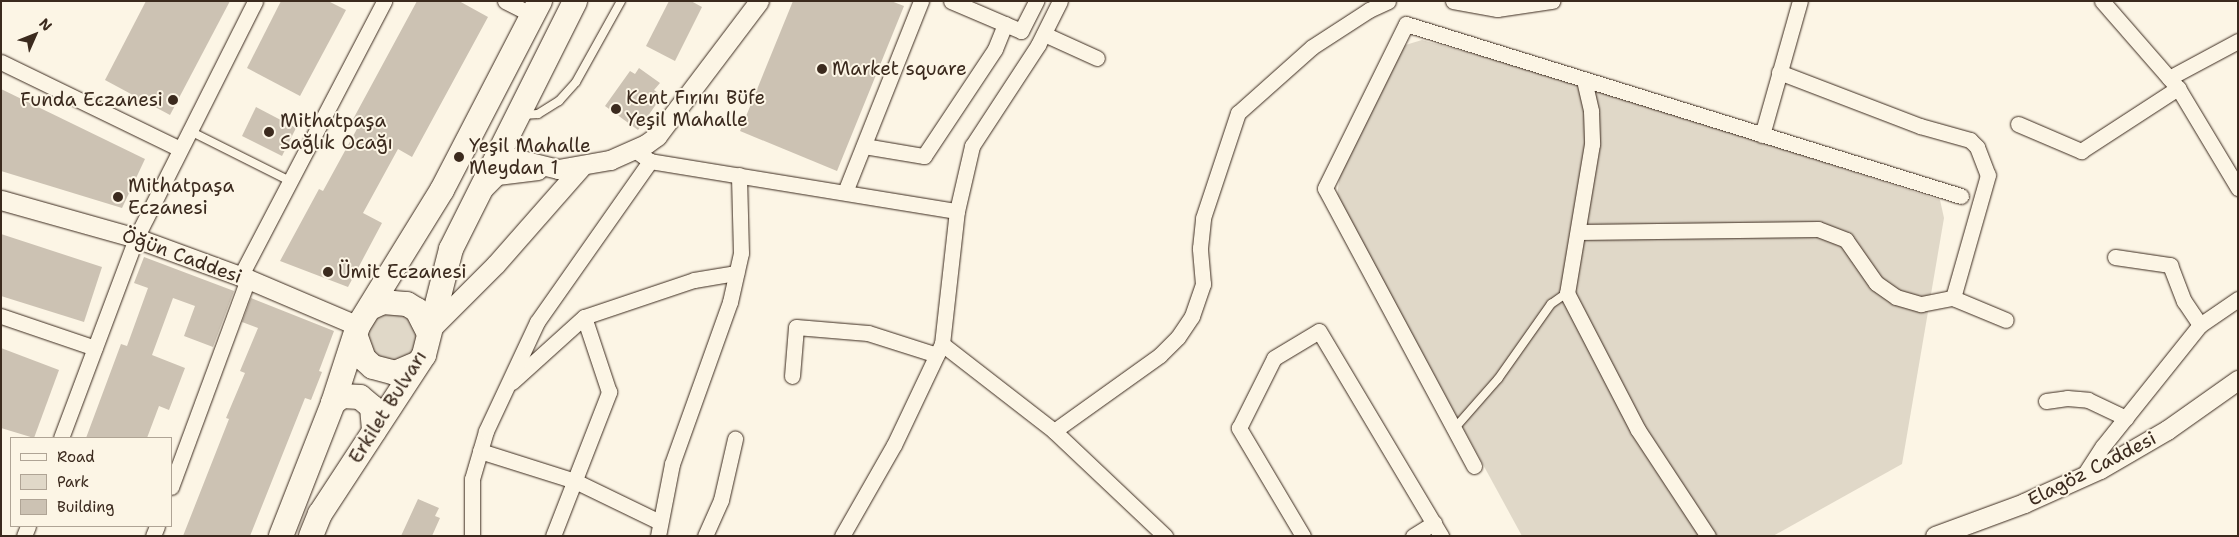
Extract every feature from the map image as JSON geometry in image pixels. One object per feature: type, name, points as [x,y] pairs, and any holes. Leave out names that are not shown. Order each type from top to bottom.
[{"type":"main road","name":"Erkilet Bulvarı","points":[[311,536],[320,514],[428,344],[428,332],[442,273],[470,205],[575,1]]},
{"type":"main road","points":[[281,536],[333,403],[357,332],[442,190],[536,8]]},
{"type":"main road","points":[[372,307],[383,302],[407,304],[421,315],[428,332]]},
{"type":"main road","points":[[357,332],[364,359],[378,370],[395,373],[416,364]]},
{"type":"main road","points":[[333,403],[342,396],[360,397],[372,407],[374,431]]},
{"type":"street","points":[[61,437],[136,238],[255,1]]},
{"type":"street","points":[[172,484],[244,278],[290,181],[384,1]]},
{"type":"street","points":[[505,1],[536,8]]},
{"type":"street","points":[[472,536],[470,496],[480,451],[537,322],[642,156],[759,1]]},
{"type":"street","points":[[845,192],[921,1]]},
{"type":"street","points":[[951,1],[1021,31],[1036,1]]},
{"type":"street","points":[[842,536],[894,445],[939,350],[957,211],[972,146],[1044,34],[1060,1]]},
{"type":"street","points":[[1054,431],[1160,355],[1178,337],[1192,316],[1203,284],[1203,218],[1238,113],[1312,47],[1369,10],[1388,1]]},
{"type":"street","points":[[1454,1],[1496,9],[1552,1]]},
{"type":"street","points":[[1762,135],[1800,1]]},
{"type":"street","points":[[2102,1],[2173,83],[2238,188]]},
{"type":"street","points":[[864,146],[924,156],[994,49],[1005,24]]},
{"type":"street","points":[[1474,466],[1325,188],[1406,24],[1961,196]]},
{"type":"street","points":[[1044,34],[1097,58]]},
{"type":"street","points":[[2018,124],[2081,151],[2173,83],[2238,41]]},
{"type":"street","points":[[1,62],[180,150]]},
{"type":"street","points":[[1779,72],[1920,126],[1970,140],[1977,147],[1988,175],[1953,298]]},
{"type":"street","points":[[1584,80],[1591,110],[1592,144],[1567,292],[1638,430],[1708,536]]},
{"type":"street","points":[[497,154],[558,169]]},
{"type":"street","points":[[470,205],[497,175],[509,172],[582,166],[642,156],[739,175],[957,211]]},
{"type":"street","points":[[428,332],[496,264],[582,166]]},
{"type":"street","points":[[480,451],[575,481],[659,529],[672,464],[730,302],[740,253],[739,175]]},
{"type":"street","name":"Öğün Caddesi","points":[[1,200],[136,238],[244,278],[357,332]]},
{"type":"street","points":[[1578,232],[1818,229],[1846,240],[1876,283],[1896,297],[1921,304],[1953,298],[2006,320]]},
{"type":"street","points":[[2115,257],[2170,265],[2184,301],[2200,325]]},
{"type":"street","points":[[508,386],[584,317],[694,280],[736,273]]},
{"type":"street","points":[[2082,478],[2126,418],[2200,325],[2238,299]]},
{"type":"street","points":[[1,316],[95,348]]},
{"type":"street","points":[[553,536],[609,392],[584,317]]},
{"type":"street","points":[[792,376],[796,327],[868,333],[939,350],[1054,431],[1165,536]]},
{"type":"street","points":[[1303,536],[1240,428],[1274,358],[1319,331],[1438,529],[1413,536]]},
{"type":"street","name":"Elagöz Caddesi","points":[[1935,536],[2024,503],[2082,478],[2167,430],[2238,380]]},
{"type":"street","points":[[2046,401],[2067,398],[2088,400],[2126,418]]},
{"type":"street","points":[[705,536],[721,500],[735,439]]},
{"type":"lane","points":[[516,116],[538,114],[559,101],[576,82],[621,1]]},
{"type":"lane","points":[[190,131],[290,181]]},
{"type":"lane","points":[[1454,429],[1498,379],[1552,304],[1567,292]]},
{"type":"green space","points":[[1422,40],[1575,81],[1940,200],[1944,218],[1902,464],[1773,536],[1522,536],[1337,197],[1340,173],[1402,46]]},
{"type":"green space","points":[[384,311],[409,316],[419,331],[417,349],[404,362],[377,361],[366,329]]},
{"type":"building","points":[[146,1],[230,1],[170,115],[105,80]]},
{"type":"building","points":[[281,1],[328,1],[346,10],[300,96],[247,68]]},
{"type":"building","points":[[417,1],[459,1],[488,17],[412,157],[398,149],[363,213],[382,223],[348,287],[280,261],[319,189],[323,191],[358,127],[351,123]]},
{"type":"building","points":[[669,1],[691,1],[702,7],[675,61],[646,46]]},
{"type":"building","name":"Market square","points":[[793,1],[891,1],[904,6],[837,171],[740,131]]},
{"type":"building","points":[[639,68],[660,83],[654,90],[662,96],[638,130],[605,106],[630,71],[635,74]]},
{"type":"building","points":[[1,89],[145,159],[122,208],[1,171]]},
{"type":"building","name":"Mithatpaşa Sağlık Ocağı","points":[[256,107],[296,128],[282,156],[242,136]]},
{"type":"building","points":[[1,234],[102,267],[84,322],[1,296]]},
{"type":"building","points":[[144,257],[234,291],[213,347],[184,336],[195,306],[173,298],[152,355],[185,368],[169,410],[159,406],[147,437],[86,437],[121,344],[127,346],[148,288],[134,283]]},
{"type":"building","points":[[251,298],[334,331],[319,371],[322,372],[311,400],[305,398],[250,536],[183,536],[229,419],[226,418],[245,373],[240,371],[258,328],[242,322]]},
{"type":"building","points":[[1,348],[59,370],[34,437],[1,428]]},
{"type":"building","points":[[418,499],[439,508],[435,516],[440,518],[432,536],[401,536]]},
{"type":"place","name":"Market square","points":[[822,69]]},
{"type":"place","name":"Funda Eczanesi","points":[[173,100]]},
{"type":"place","name":"Kent Fırını Büfe Yeşil Mahalle","points":[[616,109]]},
{"type":"place","name":"Mithatpaşa Sağlık Ocağı","points":[[269,132]]},
{"type":"place","name":"Yeşil Mahalle Meydan 1","points":[[459,157]]},
{"type":"place","name":"Mithatpaşa Eczanesi","points":[[118,197]]},
{"type":"place","name":"Ümit Eczanesi","points":[[328,272]]}]
